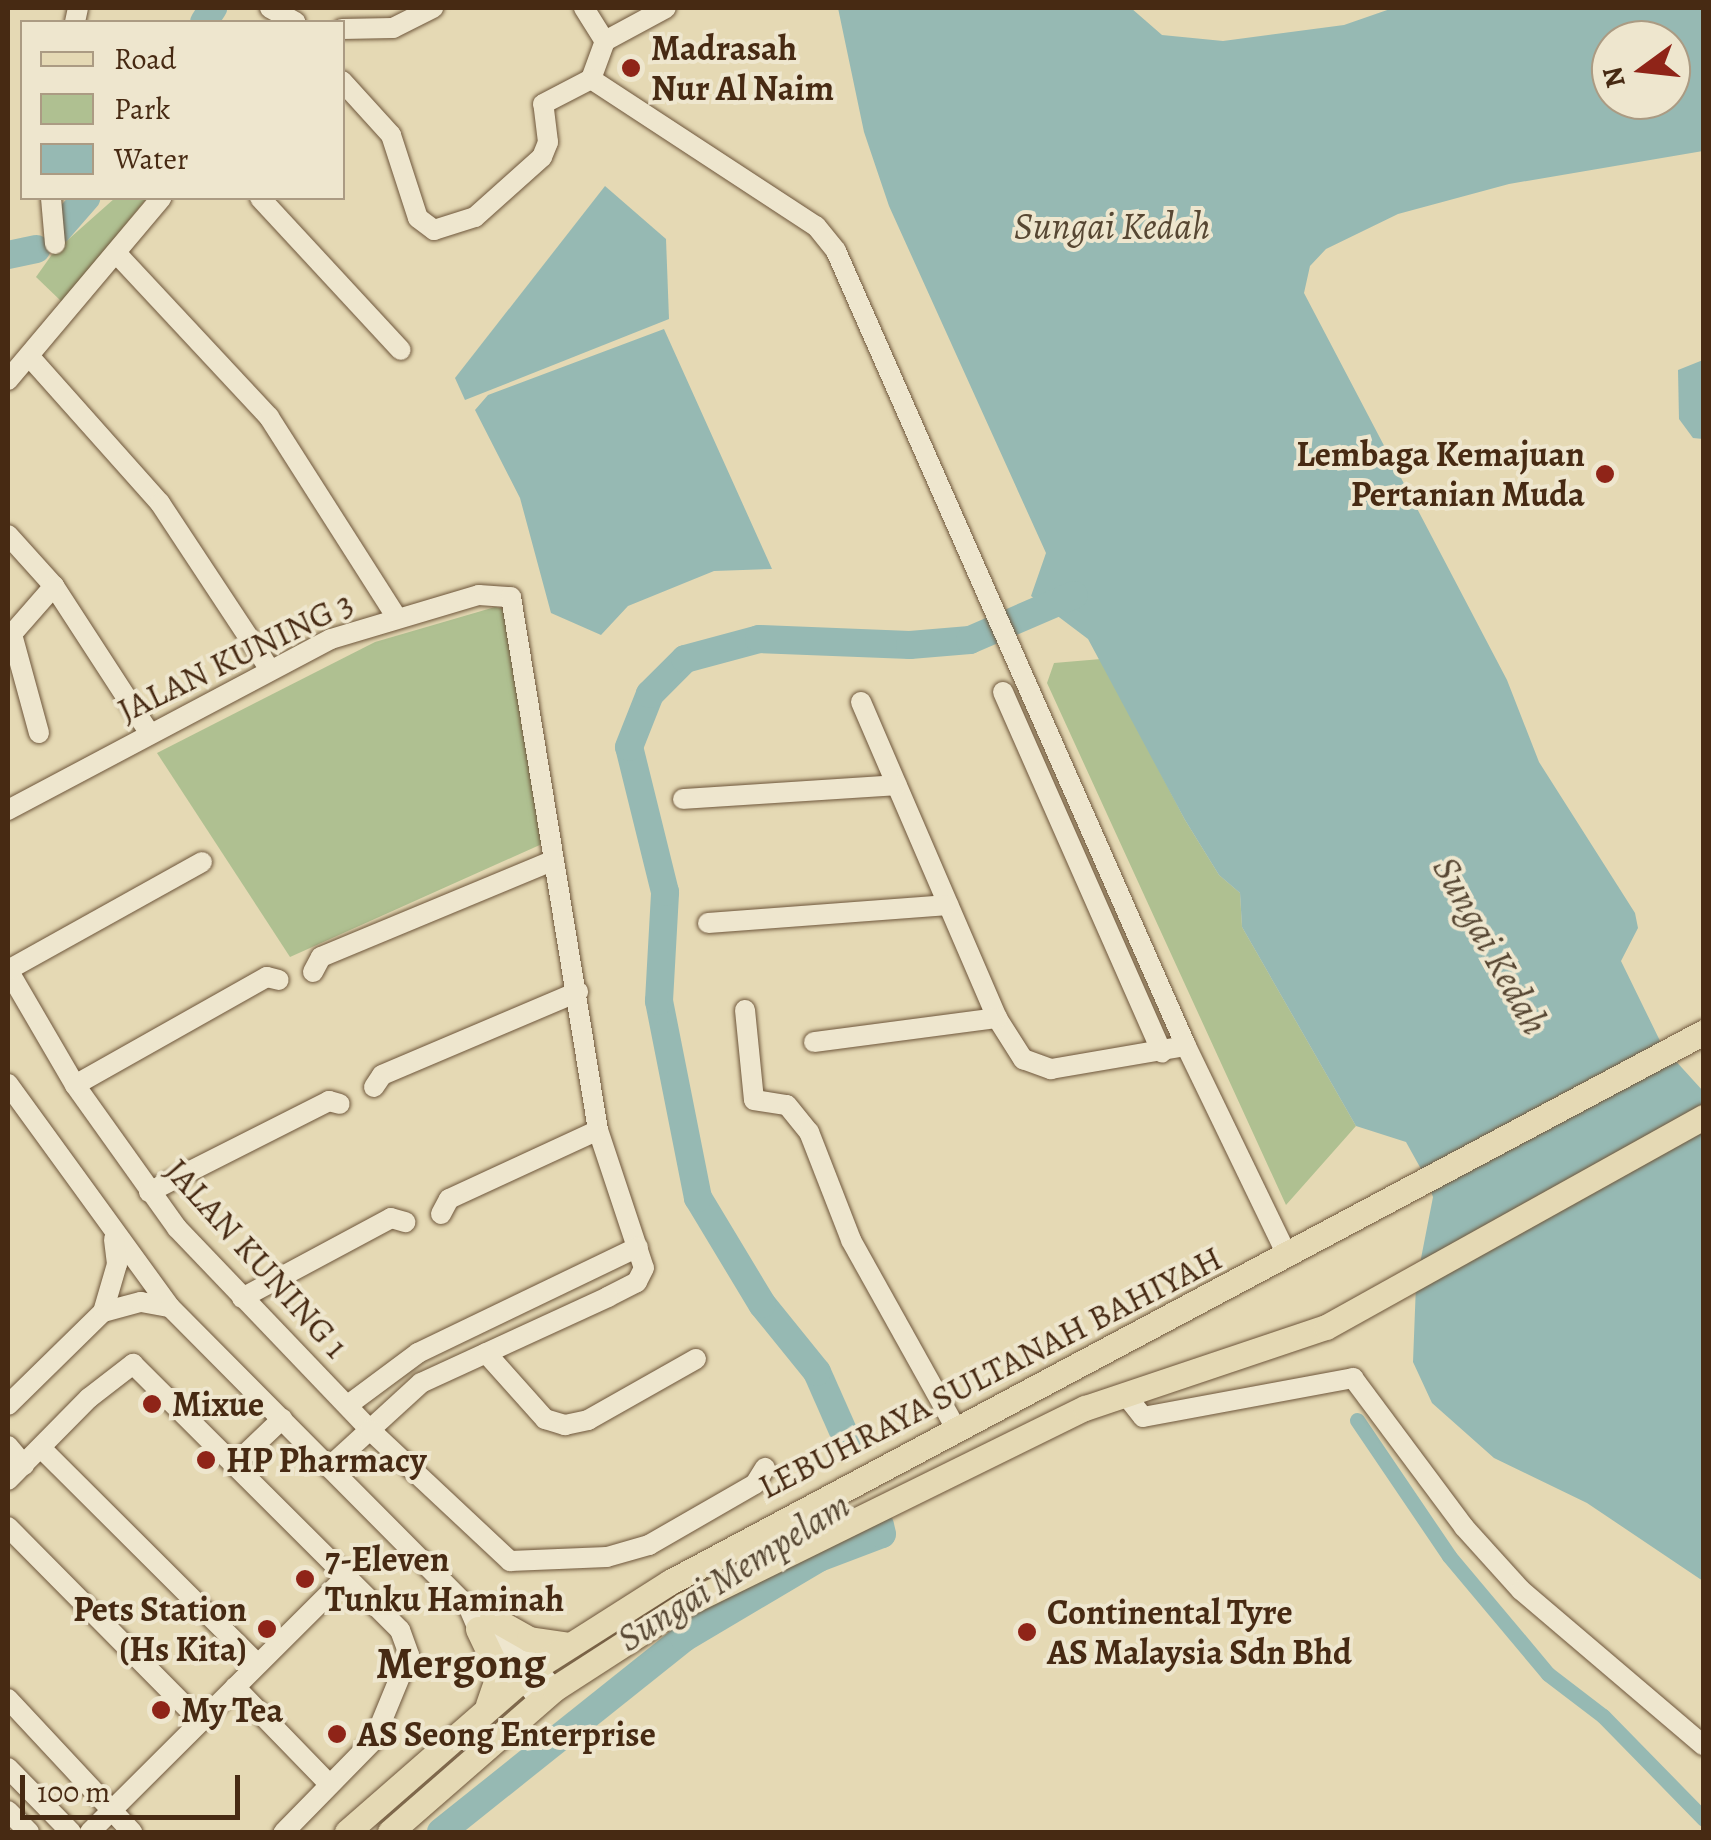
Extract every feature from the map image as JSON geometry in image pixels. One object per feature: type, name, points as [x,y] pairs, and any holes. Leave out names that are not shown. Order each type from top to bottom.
[{"type":"main road","name":"LEBUHRAYA SULTANAH BAHIYAH","points":[[347,1832],[488,1705],[568,1645],[826,1496],[958,1432],[1327,1238],[1700,1034]]},
{"type":"main road","name":"LEBUHRAYA SULTANAH BAHIYAH","points":[[390,1832],[548,1695],[684,1605],[839,1524],[1125,1394],[1280,1346],[1359,1311],[1704,1117]]},
{"type":"main road","points":[[480,1618],[529,1638],[568,1645]]},
{"type":"main road","points":[[480,1618],[499,1673],[488,1705]]},
{"type":"street","points":[[345,28],[393,28],[434,8]]},
{"type":"street","points":[[584,8],[604,41]]},
{"type":"street","points":[[345,84],[391,135],[418,218],[434,230],[475,218],[542,157],[548,142],[542,104],[591,78],[604,41],[639,14],[666,8]]},
{"type":"street","points":[[591,78],[827,237],[1186,1046],[1288,1257]]},
{"type":"street","points":[[52,200],[55,244]]},
{"type":"street","points":[[8,380],[159,200]]},
{"type":"street","points":[[262,200],[401,350]]},
{"type":"street","points":[[117,254],[269,417],[395,614]]},
{"type":"street","points":[[28,356],[160,502],[270,670]]},
{"type":"street","points":[[8,535],[54,586],[150,734]]},
{"type":"street","points":[[38,733],[12,634],[54,586]]},
{"type":"street","name":"JALAN KUNING 3","points":[[8,810],[270,670],[395,614],[504,592],[524,646],[554,860]]},
{"type":"street","points":[[1003,692],[1162,1054]]},
{"type":"street","points":[[862,702],[1010,1046],[1036,1066],[1162,1054],[1186,1046]]},
{"type":"street","points":[[683,799],[897,785]]},
{"type":"street","points":[[313,972],[321,957],[554,860],[598,1130],[644,1262],[637,1282],[421,1383],[329,1466]]},
{"type":"street","points":[[8,970],[202,862]]},
{"type":"street","points":[[708,923],[948,905]]},
{"type":"street","name":"JALAN KUNING 1","points":[[8,970],[76,1085],[149,1192],[242,1298],[370,1430],[500,1554],[521,1564],[607,1556],[649,1545],[755,1484],[766,1468]]},
{"type":"street","points":[[76,1085],[267,977],[279,980]]},
{"type":"street","points":[[374,1088],[382,1075],[578,992]]},
{"type":"street","points":[[745,1010],[754,1100],[787,1105],[808,1132],[851,1240],[958,1432]]},
{"type":"street","points":[[814,1042],[997,1018]]},
{"type":"street","points":[[8,1084],[114,1239],[170,1307],[480,1618],[548,1695]]},
{"type":"street","points":[[149,1192],[328,1101],[340,1104]]},
{"type":"street","points":[[441,1214],[449,1198],[598,1130]]},
{"type":"street","points":[[242,1298],[398,1220]]},
{"type":"street","points":[[8,1405],[103,1312],[117,1264],[114,1239]]},
{"type":"street","points":[[348,1406],[418,1354],[638,1247]]},
{"type":"street","points":[[103,1312],[141,1302],[170,1307]]},
{"type":"street","points":[[486,1353],[545,1418],[565,1426],[588,1420],[696,1358]]},
{"type":"street","points":[[8,1480],[125,1365],[143,1368],[407,1643],[409,1655],[382,1725],[284,1832]]},
{"type":"street","points":[[1125,1394],[1132,1408],[1153,1416],[1353,1378],[1464,1527],[1588,1650],[1704,1746]]},
{"type":"street","points":[[236,1463],[282,1419]]},
{"type":"street","points":[[8,1446],[24,1465]]},
{"type":"street","points":[[41,1448],[258,1664]]},
{"type":"street","points":[[8,1527],[201,1722]]},
{"type":"street","points":[[90,1832],[346,1578]]},
{"type":"street","points":[[235,1687],[330,1785]]},
{"type":"street","points":[[8,1700],[132,1832]]},
{"type":"street","points":[[8,1768],[71,1832]]},
{"type":"street","points":[[8,1811],[29,1832]]},
{"type":"green space","points":[[113,200],[145,200],[62,302],[36,277],[53,253]]},
{"type":"green space","points":[[495,607],[509,610],[542,844],[290,957],[157,753],[375,642]]},
{"type":"green space","points":[[1101,659],[1185,820],[1219,875],[1240,893],[1242,927],[1356,1126],[1286,1205],[1047,683],[1054,663]]},
{"type":"water","name":"Sungai Kedah","points":[[838,8],[1131,8],[1162,35],[1223,41],[1344,25],[1393,8],[1703,8],[1703,151],[1509,184],[1398,214],[1326,249],[1310,266],[1304,293],[1507,680],[1539,762],[1635,913],[1638,928],[1621,961],[1663,1047],[1703,1091],[1703,1581],[1587,1503],[1494,1458],[1432,1403],[1413,1362],[1416,1284],[1433,1197],[1426,1178],[1406,1142],[1356,1126],[1242,927],[1240,893],[1219,875],[1185,820],[1088,639],[1031,596],[1046,553],[889,206],[864,132]]},
{"type":"water","points":[[605,186],[666,239],[669,319],[465,400],[455,378]]},
{"type":"water","points":[[664,329],[772,569],[714,571],[628,606],[601,635],[551,613],[520,498],[475,410],[488,395]]},
{"type":"water","points":[[1703,360],[1703,439],[1693,438],[1679,419],[1678,370]]},
{"type":"waterway","points":[[205,20],[213,8]]},
{"type":"waterway","points":[[58,230],[84,200]]},
{"type":"waterway","points":[[8,255],[36,249]]},
{"type":"waterway","name":"Sungai Mempelam","points":[[847,1440],[817,1372],[762,1304],[698,1198],[659,1001],[665,892],[629,747],[650,694],[685,659],[759,639],[910,645],[970,640],[1074,595]]},
{"type":"waterway","points":[[1357,1420],[1449,1556],[1548,1674],[1603,1716],[1704,1819]]},
{"type":"waterway","name":"Sungai Mempelam","points":[[441,1832],[684,1638],[819,1558],[882,1534],[880,1525]]},
{"type":"place","name":"Madrasah Nur Al Naim","points":[[631,68]]},
{"type":"place","name":"Lembaga Kemajuan Pertanian Muda","points":[[1605,474]]},
{"type":"place","name":"Mixue","points":[[152,1404]]},
{"type":"place","name":"HP Pharmacy","points":[[206,1460]]},
{"type":"place","name":"7-Eleven Tunku Haminah","points":[[305,1579]]},
{"type":"place","name":"Pets Station (Hs Kita)","points":[[267,1629]]},
{"type":"place","name":"Continental Tyre AS Malaysia Sdn Bhd","points":[[1027,1632]]},
{"type":"place","name":"My Tea","points":[[161,1710]]},
{"type":"place","name":"AS Seong Enterprise","points":[[337,1734]]},
{"type":"district","name":"Mergong","points":[[461,1664]]}]
